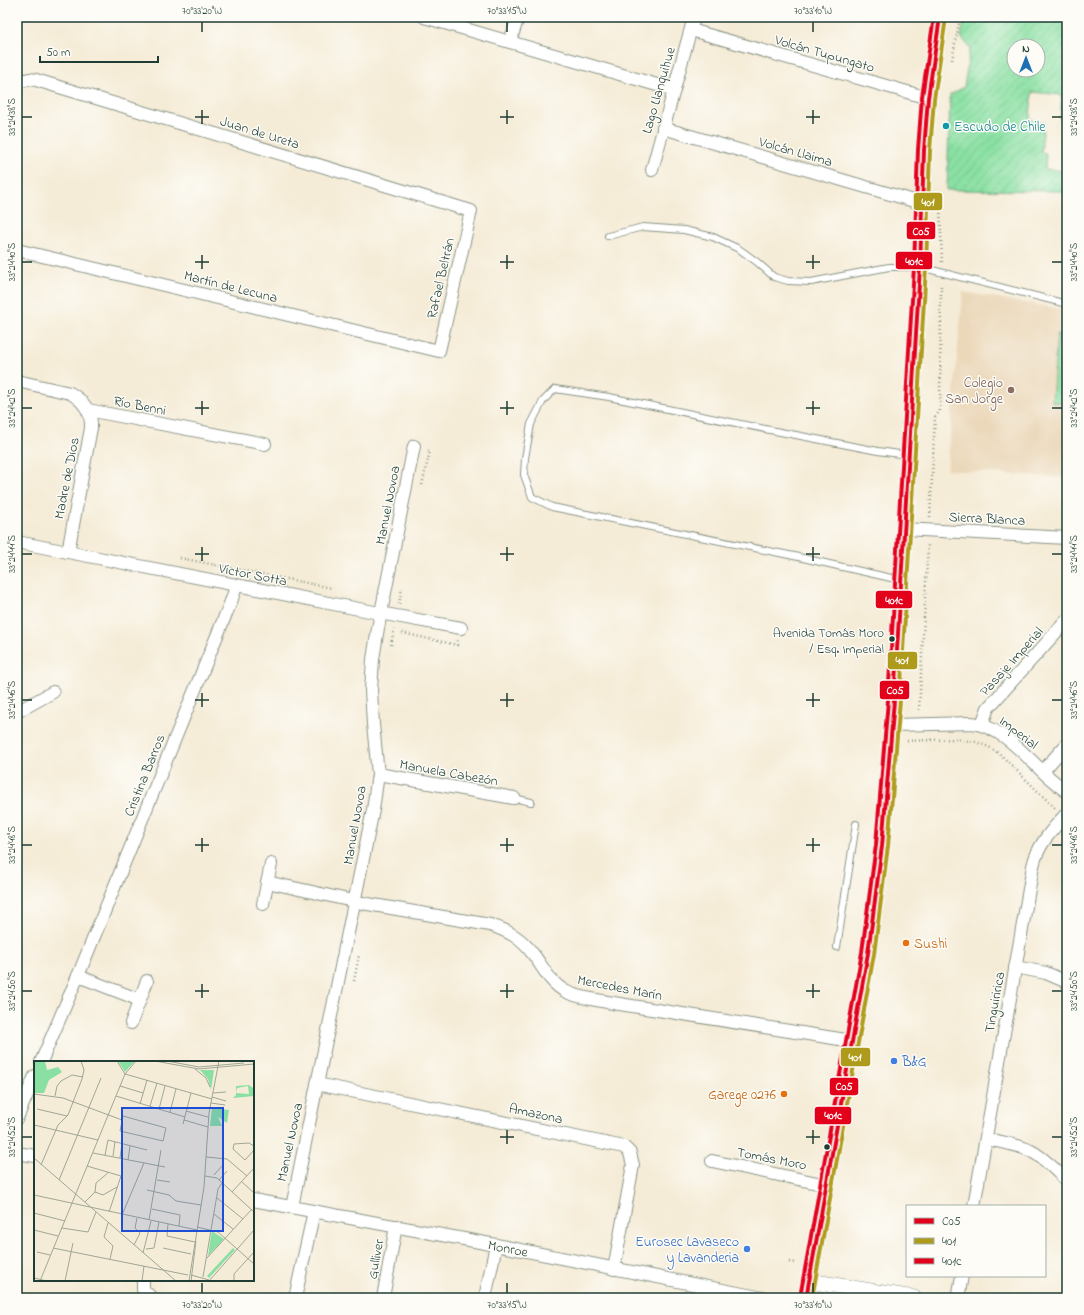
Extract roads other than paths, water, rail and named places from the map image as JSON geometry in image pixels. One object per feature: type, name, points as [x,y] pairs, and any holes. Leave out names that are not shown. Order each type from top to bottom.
[{"type":"main road","points":[[806,1298],[868,953],[882,846],[893,725],[920,267],[924,150],[928,98],[940,17]]},
{"type":"street","points":[[424,17],[674,90]]},
{"type":"street","points":[[510,42],[518,17]]},
{"type":"street","name":"Lago Llanquihue","points":[[652,170],[694,17]]},
{"type":"street","name":"Volcán Tupungato","points":[[691,30],[928,98]]},
{"type":"street","name":"Juan de Ureta","points":[[17,82],[29,79],[36,80],[471,211]]},
{"type":"street","name":"Volcán Llaima","points":[[663,128],[921,203]]},
{"type":"street","name":"Rafael Beltrán","points":[[439,351],[471,211]]},
{"type":"street","name":"Martín de Lecuna","points":[[17,250],[439,351]]},
{"type":"street","points":[[17,381],[70,394],[77,397],[88,410]]},
{"type":"street","name":"Río Benni","points":[[88,410],[265,444]]},
{"type":"street","name":"Madre de Dios","points":[[68,552],[91,428],[88,410]]},
{"type":"street","name":"Manuel Novoa","points":[[292,1207],[373,810],[378,774],[371,690],[377,634],[414,446]]},
{"type":"street","name":"Sierra Blanca","points":[[904,529],[1067,538]]},
{"type":"street","name":"Víctor Sotta","points":[[17,542],[236,586],[461,628]]},
{"type":"street","name":"Cristina Barros","points":[[41,1061],[78,976],[236,586]]},
{"type":"street","name":"Pasaje Imperial","points":[[982,724],[988,708],[1067,620]]},
{"type":"street","points":[[17,712],[53,692]]},
{"type":"street","name":"Imperial","points":[[893,725],[972,723],[990,727],[1016,746],[1067,792]]},
{"type":"street","points":[[1043,771],[1067,744]]},
{"type":"street","name":"Manuela Cabezón","points":[[378,774],[514,798]]},
{"type":"street","name":"Tinguiririca","points":[[974,1205],[1035,857],[1043,841],[1065,815]]},
{"type":"street","points":[[263,904],[271,864]]},
{"type":"street","name":"Mercedes Marín","points":[[267,882],[355,901],[490,925],[506,930],[519,939],[532,953],[554,983],[566,992],[576,996],[852,1041]]},
{"type":"street","points":[[1015,967],[1046,973],[1067,982]]},
{"type":"street","points":[[78,976],[140,1000]]},
{"type":"street","points":[[131,1024],[147,981]]},
{"type":"street","points":[[17,1118],[34,1078]]},
{"type":"street","name":"Amazona","points":[[317,1084],[624,1147],[630,1153],[633,1165],[614,1269]]},
{"type":"street","points":[[986,1139],[1011,1144],[1032,1152],[1046,1162],[1067,1182]]},
{"type":"street","points":[[17,1153],[34,1156]]},
{"type":"street","name":"Tomás Moro","points":[[712,1162],[827,1185]]},
{"type":"street","name":"Monroe","points":[[254,1200],[496,1245],[763,1298]]},
{"type":"street","points":[[295,1298],[314,1211]]},
{"type":"street","name":"Gulliver","points":[[383,1298],[396,1226]]},
{"type":"street","points":[[484,1298],[496,1245]]},
{"type":"street","points":[[958,1298],[962,1277]]},
{"type":"street","points":[[143,1281],[143,1290],[152,1298]]},
{"type":"street","points":[[809,1281],[914,1298]]},
{"type":"lane","points":[[608,236],[643,227],[684,230],[713,237],[739,249],[774,277],[788,282],[811,282],[889,267],[920,267],[1067,304]]},
{"type":"lane","points":[[901,580],[787,554],[552,507],[532,497],[524,475],[525,458],[531,424],[543,401],[555,388],[609,397],[878,451],[909,455]]},
{"type":"lane","points":[[514,798],[531,802]]},
{"type":"lane","points":[[837,947],[856,824]]},
{"type":"place","name":"Escudo de Chile","points":[[946,126]]},
{"type":"place","name":"Colegio San Jorge","points":[[1011,390]]},
{"type":"place","name":"Avenida Tomás Moro / Esq. Imperial","points":[[892,639]]},
{"type":"place","name":"Sushi","points":[[906,943]]},
{"type":"place","name":"B&G","points":[[894,1061]]},
{"type":"place","name":"Garege 0276","points":[[784,1094]]},
{"type":"place","name":"Eurosec Lavaseco y Lavanderia","points":[[747,1249]]}]
